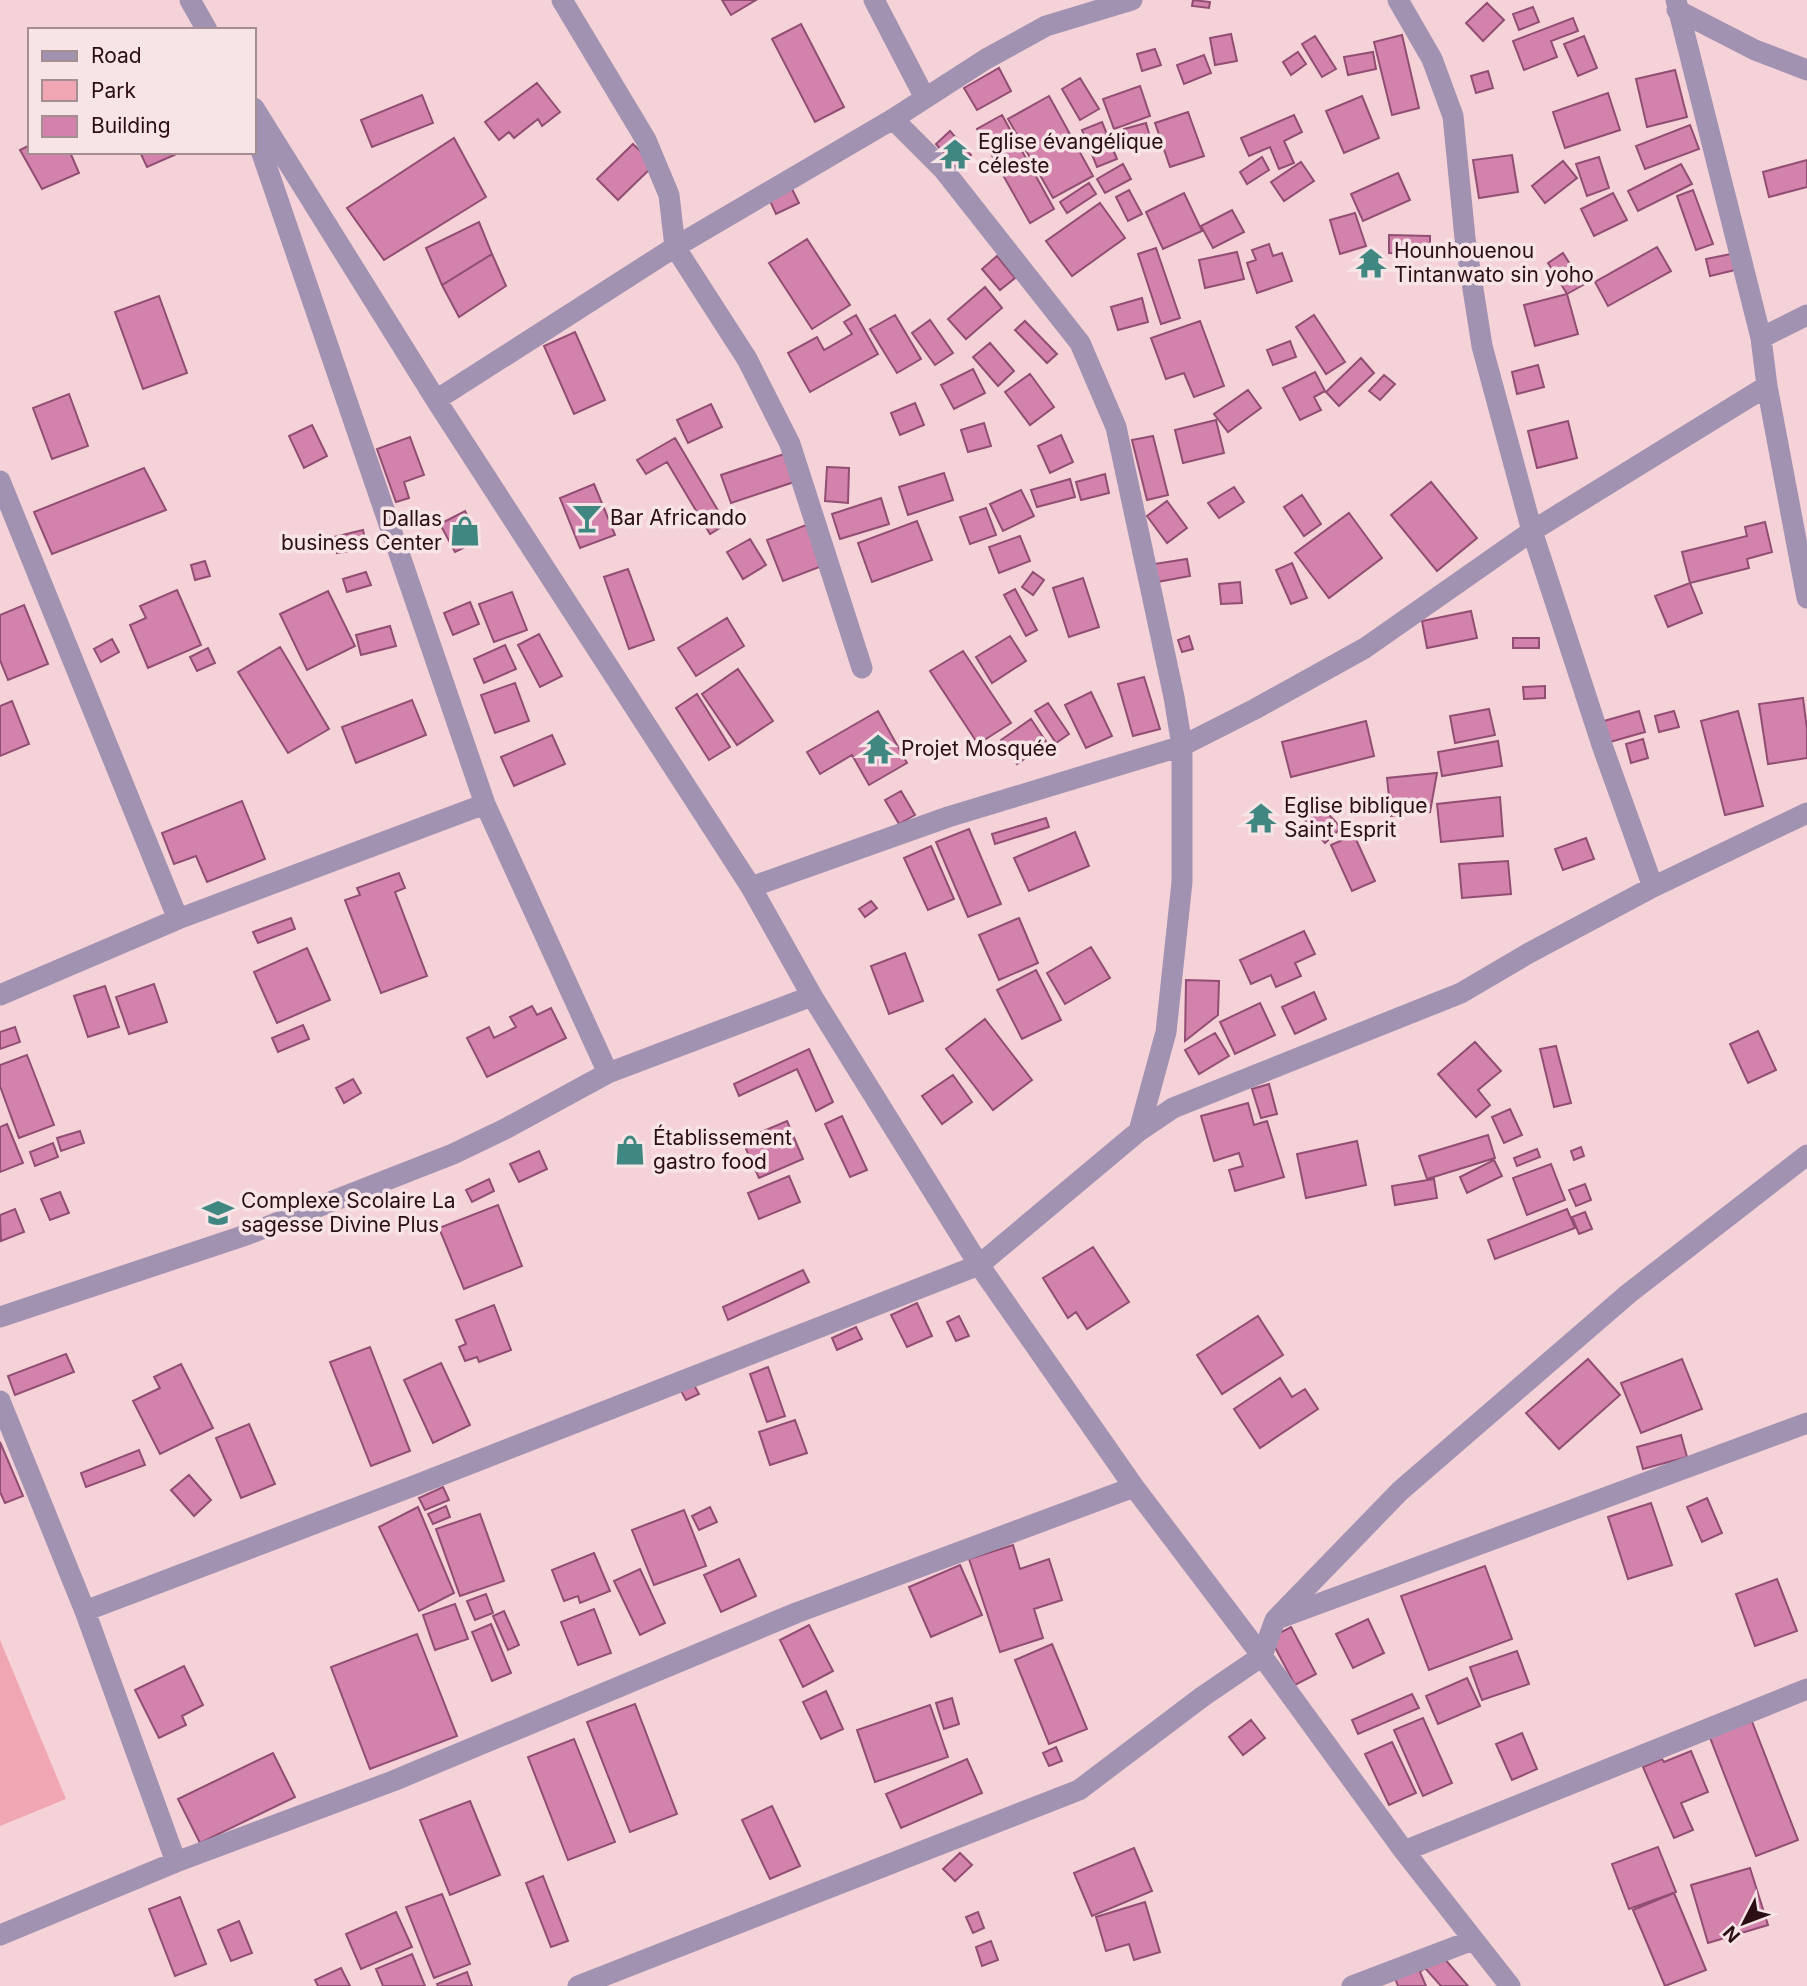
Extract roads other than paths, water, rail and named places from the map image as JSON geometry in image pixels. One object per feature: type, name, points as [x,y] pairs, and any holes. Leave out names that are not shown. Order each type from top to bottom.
[{"type":"street","points":[[190,0],[206,28]]},
{"type":"street","points":[[562,0],[646,140],[669,195],[675,247],[747,359],[790,444],[862,667]]},
{"type":"street","points":[[874,0],[925,98]]},
{"type":"street","points":[[436,400],[675,247],[893,119],[986,59],[1045,26],[1132,0]]},
{"type":"street","points":[[1398,0],[1432,59],[1452,116],[1465,238],[1482,346],[1532,531],[1603,748],[1653,887]]},
{"type":"street","points":[[1677,5],[1755,50],[1807,70]]},
{"type":"street","points":[[1677,5],[1761,338],[1767,386],[1802,544],[1807,598]]},
{"type":"street","points":[[256,111],[436,400],[751,887],[812,996],[979,1265],[1134,1487],[1262,1656],[1404,1851],[1510,1986]]},
{"type":"street","points":[[893,119],[943,169],[1080,343],[1116,427],[1172,684],[1182,746],[1182,882],[1168,1019],[1139,1131]]},
{"type":"street","points":[[256,136],[485,804],[608,1073]]},
{"type":"street","points":[[1761,338],[1807,315]]},
{"type":"street","points":[[751,887],[948,817],[1182,746],[1365,648],[1532,531],[1767,386]]},
{"type":"street","points":[[0,481],[178,919]]},
{"type":"street","points":[[0,995],[178,919],[485,804]]},
{"type":"street","points":[[85,1611],[979,1265],[1139,1131],[1173,1108],[1461,993],[1529,953],[1653,887],[1807,813]]},
{"type":"street","points":[[0,1317],[246,1236],[453,1154],[608,1073],[812,996]]},
{"type":"street","points":[[578,1986],[1079,1790],[1202,1697],[1262,1656],[1275,1620],[1399,1491],[1628,1294],[1807,1155]]},
{"type":"street","points":[[0,1401],[85,1611],[177,1862]]},
{"type":"street","points":[[1275,1620],[1807,1423]]},
{"type":"street","points":[[0,1935],[177,1862],[393,1781],[796,1613],[1134,1487]]},
{"type":"street","points":[[1404,1851],[1807,1689]]},
{"type":"street","points":[[1352,1986],[1473,1940]]},
{"type":"place","name":"Eglise évangélique céleste","points":[[955,154]]},
{"type":"place","name":"Hounhouenou Tintanwato sin yoho","points":[[1371,263]]},
{"type":"place","name":"Bar Africando","points":[[587,518]]},
{"type":"place","name":"Dallas business Center","points":[[465,531]]},
{"type":"place","name":"Projet Mosquée","points":[[878,749]]},
{"type":"place","name":"Eglise biblique Saint Esprit","points":[[1261,818]]},
{"type":"place","name":"Établissement gastro food","points":[[630,1150]]},
{"type":"place","name":"Complexe Scolaire La sagesse Divine Plus","points":[[218,1213]]}]
